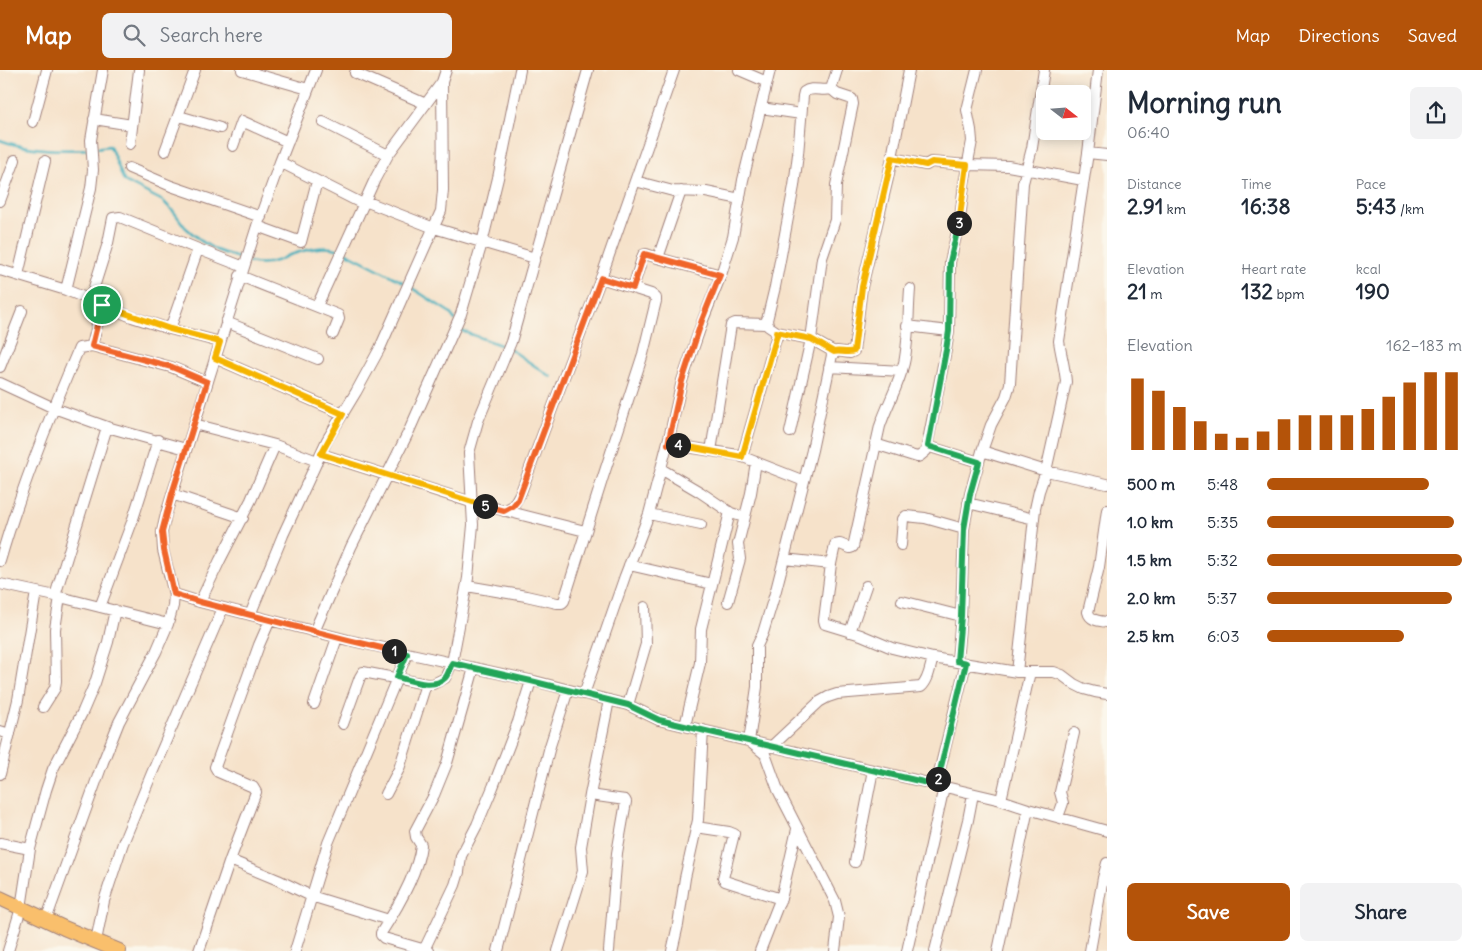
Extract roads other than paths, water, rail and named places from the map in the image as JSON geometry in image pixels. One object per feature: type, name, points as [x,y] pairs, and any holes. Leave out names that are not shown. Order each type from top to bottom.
[{"type":"main road","points":[[0,898],[20,911],[96,948],[119,951]]},
{"type":"main road","points":[[0,906],[46,920],[96,948]]},
{"type":"street","points":[[33,122],[47,70]]},
{"type":"street","points":[[66,290],[91,188],[93,170],[91,140],[103,70]]},
{"type":"street","points":[[130,144],[139,70]]},
{"type":"street","points":[[165,151],[195,70]]},
{"type":"street","points":[[242,70],[308,89]]},
{"type":"street","points":[[46,920],[119,722],[168,624],[174,594],[162,532],[172,494],[248,252],[280,162],[316,70]]},
{"type":"street","points":[[317,306],[364,202],[388,155],[442,82],[446,70]]},
{"type":"street","points":[[314,632],[350,547],[409,430],[459,319],[482,243],[498,178],[520,70]]},
{"type":"street","points":[[343,724],[363,672],[433,684],[445,678],[452,663],[467,586],[473,525],[469,453],[478,421],[511,344],[588,70]]},
{"type":"street","points":[[504,511],[513,506],[521,492],[601,278],[674,70]]},
{"type":"street","points":[[742,70],[767,82]]},
{"type":"street","points":[[584,694],[649,514],[668,444],[682,381],[732,237],[770,70]]},
{"type":"street","points":[[831,89],[837,70]]},
{"type":"street","points":[[712,451],[732,325],[734,323],[766,324],[776,332],[811,339],[834,352],[850,353],[854,351],[862,287],[892,158],[909,70]]},
{"type":"street","points":[[925,451],[949,331],[950,262],[960,219],[972,136],[967,110],[977,70]]},
{"type":"street","points":[[907,951],[940,786],[962,662],[961,616],[964,529],[968,503],[991,425],[1006,397],[1010,384],[1021,196],[1032,148],[1044,70]]},
{"type":"street","points":[[1017,672],[1034,519],[1066,382],[1065,368],[1060,354],[1060,341],[1088,153],[1098,70]]},
{"type":"street","points":[[355,72],[426,104]]},
{"type":"street","points":[[250,615],[282,535],[319,458],[380,348],[434,228],[443,203],[442,82]]},
{"type":"street","points":[[766,324],[794,186],[804,92],[809,89],[831,89],[837,94],[852,99],[853,104],[836,185],[835,220],[822,258],[811,339],[790,432]]},
{"type":"street","points":[[761,108],[801,114]]},
{"type":"street","points":[[178,116],[220,128]]},
{"type":"street","points":[[94,119],[132,125]]},
{"type":"street","points":[[234,146],[242,121],[288,142]]},
{"type":"street","points":[[323,122],[388,155]]},
{"type":"street","points":[[1088,153],[1107,155]]},
{"type":"street","points":[[892,158],[926,165],[932,162],[1008,166],[1083,180]]},
{"type":"street","points":[[0,201],[15,160]]},
{"type":"street","points":[[18,275],[45,161]]},
{"type":"street","points":[[280,162],[364,202],[434,228],[535,258]]},
{"type":"street","points":[[129,168],[259,221],[301,242],[317,181]]},
{"type":"street","points":[[635,181],[681,191],[706,192],[740,199]]},
{"type":"street","points":[[658,258],[681,191]]},
{"type":"street","points":[[90,300],[108,243],[113,218],[120,217],[243,269],[338,315],[339,322],[333,334]]},
{"type":"street","points":[[170,329],[198,249]]},
{"type":"street","points":[[633,288],[644,255],[646,254],[720,275]]},
{"type":"street","points":[[0,270],[66,290],[170,329],[220,342]]},
{"type":"street","points":[[467,586],[562,603],[566,598],[643,354],[656,301],[655,296],[601,278]]},
{"type":"street","points":[[910,289],[905,356],[902,371],[885,410],[874,448],[853,547],[850,548],[840,544],[835,545],[824,622],[828,626],[892,648],[934,658],[1017,672],[1054,672],[1084,689],[1107,694]]},
{"type":"street","points":[[92,346],[102,305]]},
{"type":"street","points":[[0,366],[22,311]]},
{"type":"street","points":[[226,322],[318,359]]},
{"type":"street","points":[[907,326],[949,331]]},
{"type":"street","points":[[742,457],[777,335],[776,332]]},
{"type":"street","points":[[0,561],[33,461],[79,348],[92,346],[172,367],[207,382]]},
{"type":"street","points":[[749,740],[756,696],[757,646],[763,633],[784,560],[834,352]]},
{"type":"street","points":[[215,358],[343,414]]},
{"type":"street","points":[[829,367],[902,371]]},
{"type":"street","points":[[0,383],[54,408],[106,426],[186,449]]},
{"type":"street","points":[[194,424],[387,475],[471,502],[586,532]]},
{"type":"street","points":[[43,707],[55,688],[56,681],[55,629],[57,596],[106,426]]},
{"type":"street","points":[[100,607],[132,522],[158,440]]},
{"type":"street","points":[[668,444],[742,457],[804,481]]},
{"type":"street","points":[[200,602],[243,518],[275,445]]},
{"type":"street","points":[[874,448],[913,456],[925,451],[979,462]]},
{"type":"street","points":[[982,451],[1046,471],[1107,484]]},
{"type":"street","points":[[728,602],[740,559],[738,544],[753,484],[756,462]]},
{"type":"street","points":[[661,469],[700,492],[731,514],[744,517]]},
{"type":"street","points":[[172,494],[243,518]]},
{"type":"street","points":[[968,503],[1034,519]]},
{"type":"street","points":[[1107,510],[1099,567],[1088,612],[1092,618],[1107,622]]},
{"type":"street","points":[[649,514],[701,525]]},
{"type":"street","points":[[685,726],[700,663],[701,629],[731,514]]},
{"type":"street","points":[[901,545],[903,519],[906,516],[925,518],[964,529]]},
{"type":"street","points":[[784,560],[831,564]]},
{"type":"street","points":[[629,565],[712,584]]},
{"type":"street","points":[[0,584],[57,596],[168,624]]},
{"type":"street","points":[[850,632],[866,586]]},
{"type":"street","points":[[0,774],[5,733],[18,700],[36,592]]},
{"type":"street","points":[[174,594],[337,638],[610,700],[628,705],[659,720],[1001,800],[1107,831]]},
{"type":"street","points":[[902,601],[961,616]]},
{"type":"street","points":[[628,705],[646,644],[645,607]]},
{"type":"street","points":[[96,948],[104,901],[123,843],[223,608]]},
{"type":"street","points":[[8,951],[20,911],[30,849],[53,769],[95,683],[108,642],[115,610]]},
{"type":"street","points":[[199,951],[230,860],[256,792],[253,787],[218,772],[215,767],[259,645],[270,620]]},
{"type":"street","points":[[314,704],[337,638]]},
{"type":"street","points":[[295,951],[328,843],[407,654]]},
{"type":"street","points":[[771,747],[819,702],[828,697],[837,694],[921,687],[927,680],[934,658]]},
{"type":"street","points":[[474,668],[447,763],[434,795],[417,827],[415,835],[422,845],[415,867],[406,888],[381,933],[382,937],[427,950],[455,885],[461,856],[493,787],[518,722],[531,681]]},
{"type":"street","points":[[1001,800],[1030,672]]},
{"type":"street","points":[[386,794],[399,769],[426,684]]},
{"type":"street","points":[[498,951],[550,746],[568,690]]},
{"type":"street","points":[[558,951],[583,871],[584,864],[581,847],[610,700]]},
{"type":"street","points":[[672,951],[698,820],[703,730]]},
{"type":"street","points":[[1058,817],[1063,803],[1060,792],[1074,733]]},
{"type":"street","points":[[749,740],[765,754],[778,790],[835,901],[839,917],[835,951]]},
{"type":"street","points":[[854,862],[873,770]]},
{"type":"street","points":[[935,951],[973,794]]},
{"type":"street","points":[[590,795],[625,800],[626,802],[618,853],[609,951]]},
{"type":"street","points":[[998,951],[1028,809]]},
{"type":"street","points":[[696,827],[734,834],[723,880],[781,899]]},
{"type":"street","points":[[760,951],[781,899],[797,829]]},
{"type":"street","points":[[0,843],[30,849]]},
{"type":"street","points":[[230,860],[311,896],[389,920]]},
{"type":"street","points":[[1090,951],[1102,878],[1107,863]]},
{"type":"waterway","points":[[0,140],[21,146],[44,149],[88,149]]},
{"type":"waterway","points":[[94,148],[110,146],[124,181],[163,201],[185,227],[201,241],[216,250],[244,260]]},
{"type":"waterway","points":[[249,262],[270,263],[315,248],[334,248],[340,250]]},
{"type":"waterway","points":[[345,252],[405,283]]},
{"type":"waterway","points":[[409,286],[449,312],[455,320]]},
{"type":"waterway","points":[[458,327],[462,331],[506,347]]},
{"type":"waterway","points":[[510,349],[551,377]]}]
